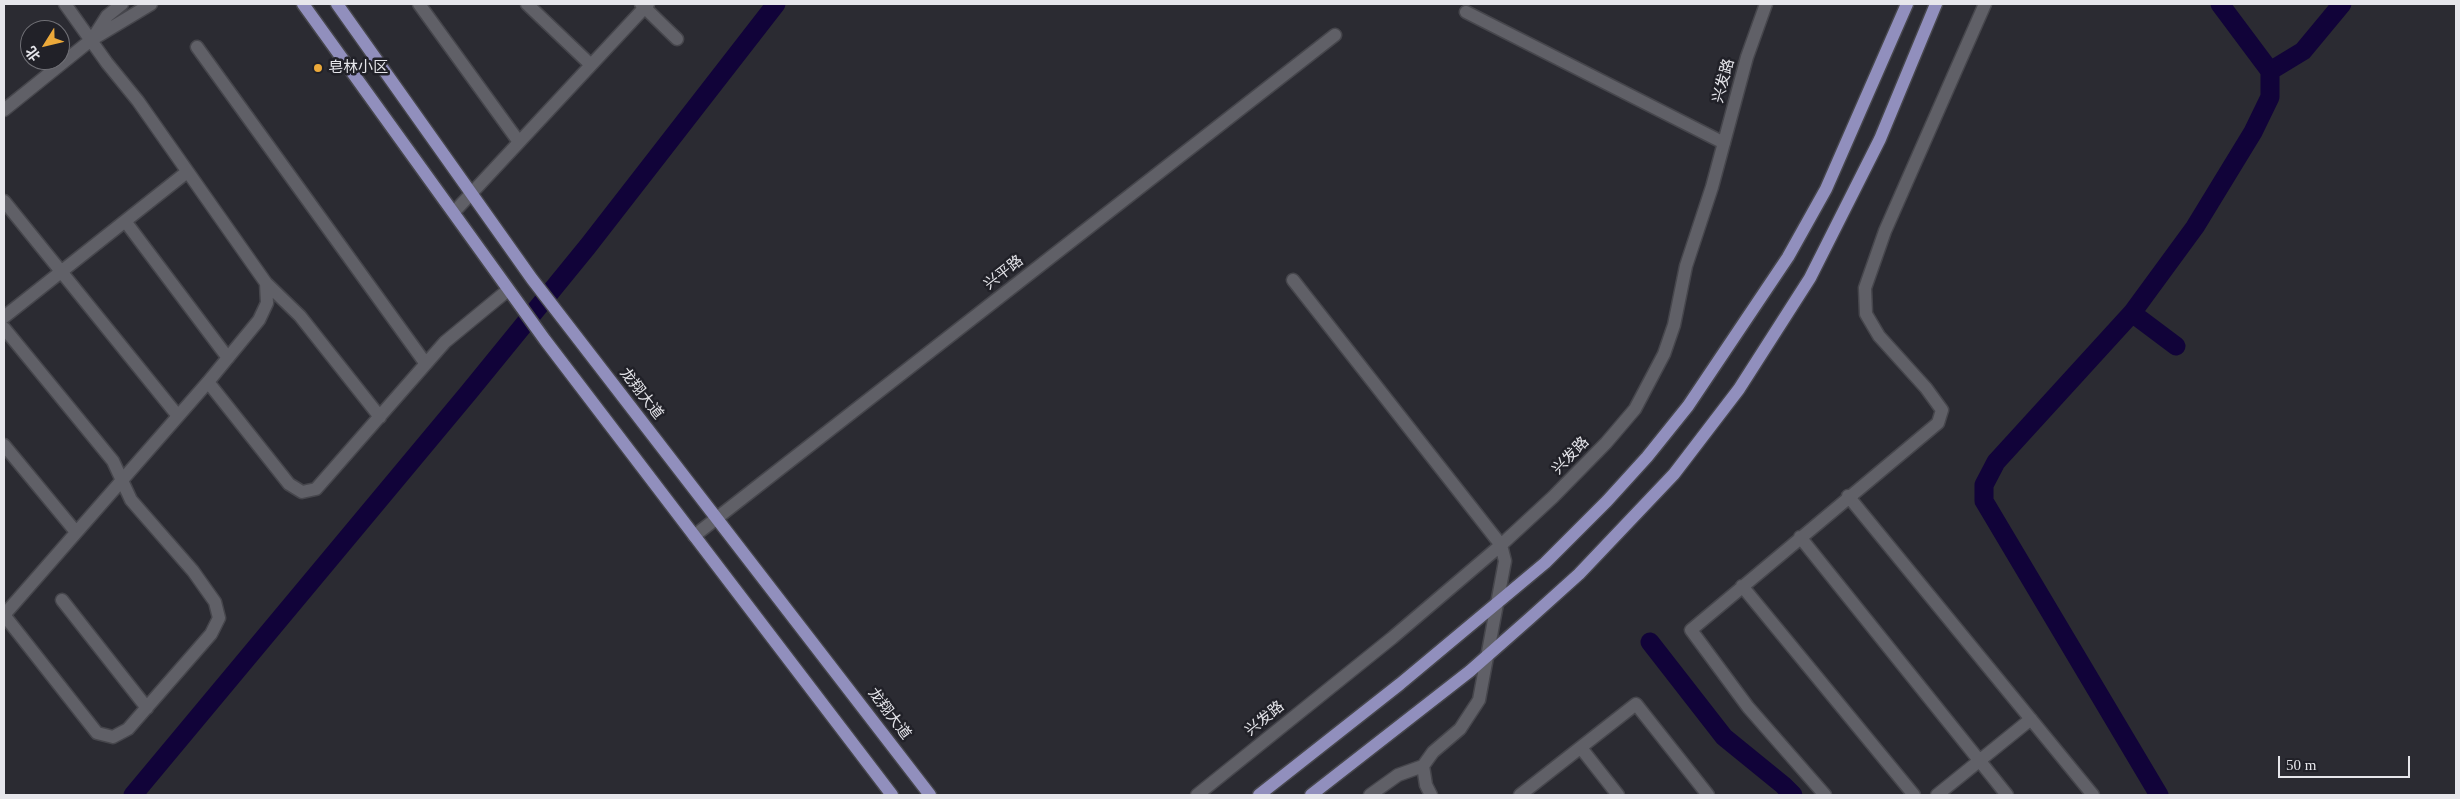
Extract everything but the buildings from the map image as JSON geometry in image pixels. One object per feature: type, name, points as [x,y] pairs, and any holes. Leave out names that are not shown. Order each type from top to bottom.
[{"type":"main road","points":[[303,4],[545,340],[892,795]]},
{"type":"main road","name":"龙翔大道","points":[[337,4],[532,279],[930,795]]},
{"type":"main road","points":[[1259,795],[1400,684],[1544,563],[1607,501],[1688,406],[1788,257],[1826,189],[1907,4]]},
{"type":"main road","points":[[1311,795],[1490,654],[1579,574],[1674,474],[1739,389],[1810,278],[1844,214],[1880,139],[1936,4]]},
{"type":"street","points":[[65,4],[266,284],[300,316],[380,417]]},
{"type":"street","points":[[91,40],[107,16],[122,4]]},
{"type":"street","points":[[4,110],[91,40],[151,4]]},
{"type":"street","points":[[419,4],[519,142]]},
{"type":"street","points":[[527,4],[591,65]]},
{"type":"street","name":"兴发路","points":[[1197,795],[1392,638],[1501,545],[1553,498],[1606,443],[1635,409],[1664,354],[1674,325],[1686,266],[1724,142],[1747,56],[1766,4]]},
{"type":"street","points":[[1825,795],[1748,707],[1691,630],[1848,496],[1938,423],[1942,410],[1926,388],[1879,336],[1866,314],[1866,288],[1885,231],[1985,4]]},
{"type":"street","points":[[454,212],[472,195],[645,5],[677,39]]},
{"type":"street","points":[[1466,12],[1724,142]]},
{"type":"street","name":"兴平路","points":[[694,536],[1334,35]]},
{"type":"street","points":[[198,47],[426,364]]},
{"type":"street","points":[[4,317],[187,172]]},
{"type":"street","points":[[4,200],[178,416]]},
{"type":"street","points":[[125,221],[228,358]]},
{"type":"street","points":[[1293,280],[1501,545],[1505,561],[1490,654],[1479,700],[1460,730],[1433,752],[1423,766],[1398,775],[1370,795]]},
{"type":"street","points":[[4,328],[113,462],[123,479],[131,500],[193,570],[215,602],[219,618],[211,634],[128,729],[113,737],[97,733],[4,615],[76,532],[123,479],[208,382],[259,320],[267,303],[266,284]]},
{"type":"street","points":[[208,382],[289,484],[302,492],[316,489],[445,342],[508,290]]},
{"type":"street","points":[[4,445],[76,532]]},
{"type":"street","points":[[1848,496],[2093,795]]},
{"type":"street","points":[[1800,537],[2007,795]]},
{"type":"street","points":[[1742,586],[1914,795]]},
{"type":"street","points":[[62,600],[146,708]]},
{"type":"street","points":[[1521,795],[1636,704],[1708,795]]},
{"type":"street","points":[[1937,795],[2031,719]]},
{"type":"street","points":[[1581,748],[1618,795]]},
{"type":"street","points":[[1423,766],[1431,795]]},
{"type":"waterway","points":[[133,795],[469,392],[588,246],[776,4]]},
{"type":"waterway","points":[[2159,795],[1984,501],[1984,485],[1996,462],[2132,313],[2195,227],[2253,132],[2270,97],[2270,71],[2220,4]]},
{"type":"waterway","points":[[2270,71],[2303,51],[2342,4]]},
{"type":"waterway","points":[[2132,313],[2176,346]]},
{"type":"waterway","points":[[1650,642],[1724,737],[1793,795]]},
{"type":"place","name":"皂林小区","points":[[318,68]]}]
